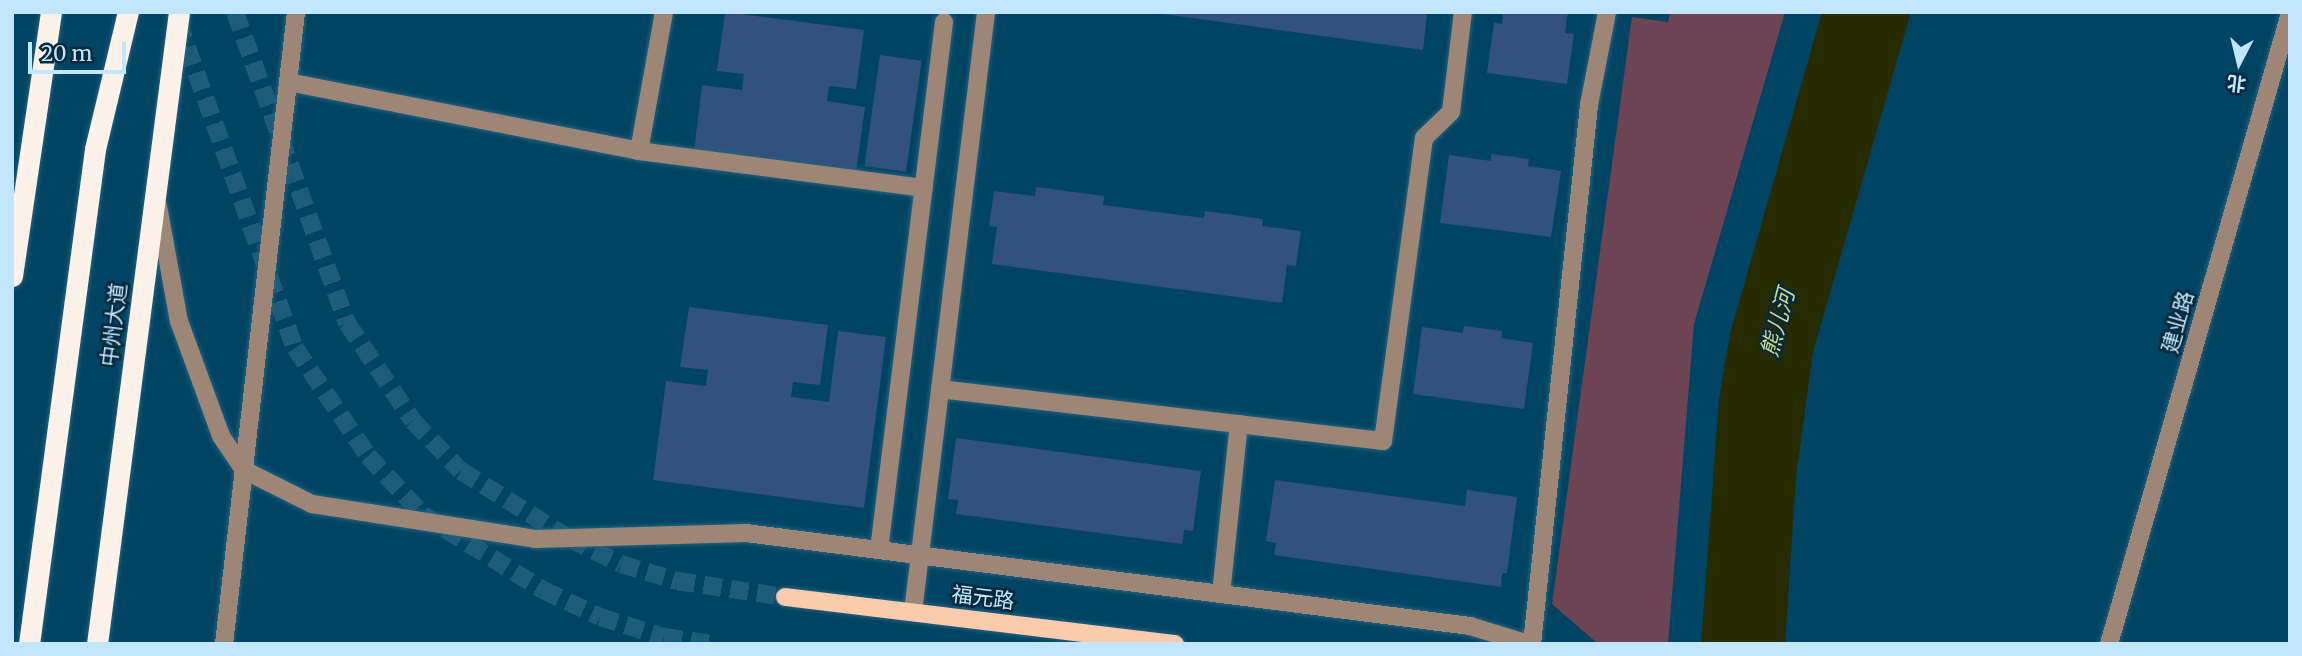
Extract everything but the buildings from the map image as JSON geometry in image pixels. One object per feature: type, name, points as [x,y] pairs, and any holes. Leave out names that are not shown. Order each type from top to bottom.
[{"type":"highway","points":[[12,276],[51,12]]},
{"type":"highway","points":[[29,644],[95,149],[128,12]]},
{"type":"highway","name":"中州大道","points":[[97,644],[178,12]]},
{"type":"main road","name":"福元路","points":[[785,597],[1175,644]]},
{"type":"street","points":[[224,644],[296,12]]},
{"type":"street","points":[[639,151],[664,12]]},
{"type":"street","points":[[913,612],[986,12]]},
{"type":"street","points":[[940,389],[1383,440],[1424,138],[1451,112],[1464,12]]},
{"type":"street","points":[[156,195],[179,321],[221,436],[244,470],[313,504],[535,540],[746,533],[1470,626],[1531,644],[1589,105],[1607,12]]},
{"type":"street","name":"建业路","points":[[2109,644],[2290,13]]},
{"type":"street","points":[[879,550],[944,22]]},
{"type":"street","points":[[288,82],[639,151],[924,188]]},
{"type":"street","points":[[1221,594],[1239,424]]},
{"type":"shaded area","points":[[1670,12],[1785,12],[1694,324],[1668,644],[1597,643],[1552,604],[1632,17],[1668,22]]},
{"type":"water","name":"熊儿河","points":[[1822,12],[1911,12],[1813,352],[1796,477],[1785,644],[1701,644],[1719,399],[1730,334]]},
{"type":"tunnel","points":[[235,12],[347,323],[413,421],[461,471],[570,539],[621,564],[677,581],[785,597]]},
{"type":"tunnel","points":[[178,22],[295,348],[368,456],[423,515],[543,590],[600,617],[664,637],[712,644]]}]
